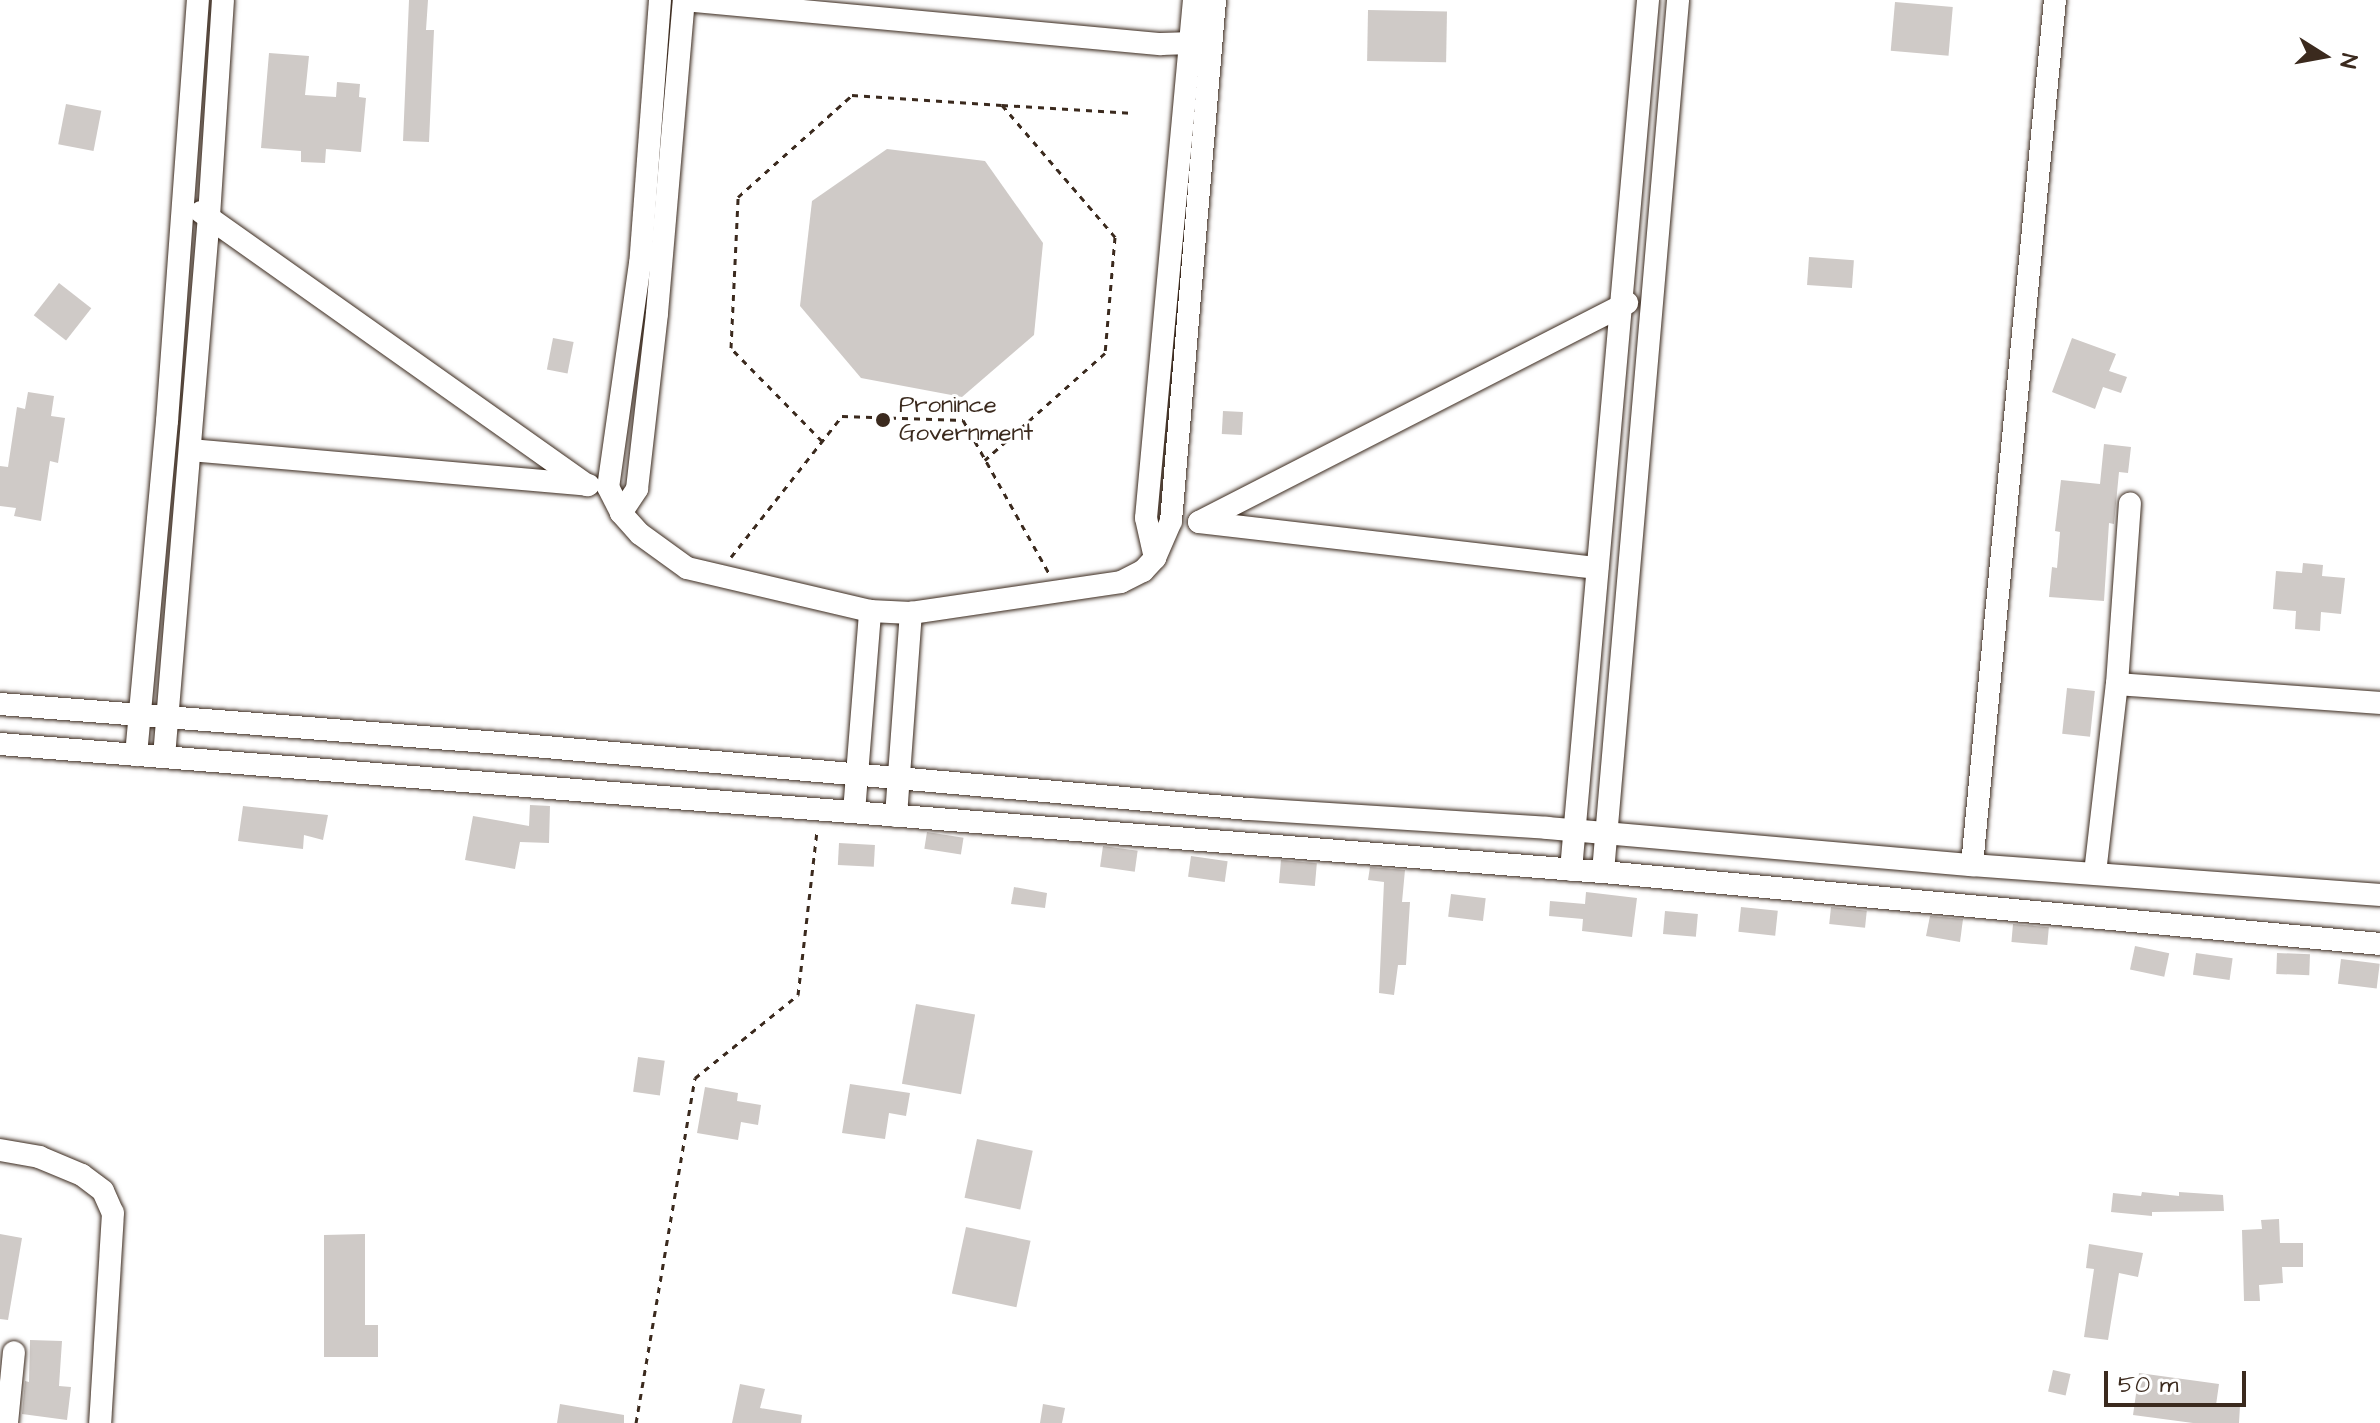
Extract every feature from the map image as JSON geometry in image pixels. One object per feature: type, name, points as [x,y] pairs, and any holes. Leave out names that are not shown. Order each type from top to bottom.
[{"type":"street","points":[[136,755],[167,421],[198,0]]},
{"type":"street","points":[[164,757],[209,216],[223,0]]},
{"type":"street","points":[[598,486],[640,263],[660,0]]},
{"type":"street","points":[[621,513],[637,489],[657,313],[684,0],[1161,44],[1190,43]]},
{"type":"street","points":[[1155,558],[1146,518],[1194,0]]},
{"type":"street","points":[[181,205],[209,216],[598,486],[640,534],[687,568],[870,611],[911,613],[1121,582],[1143,571],[1155,558],[1171,521],[1215,0]]},
{"type":"street","points":[[1571,870],[1648,0]]},
{"type":"street","points":[[1603,872],[1678,0]]},
{"type":"street","points":[[1972,865],[2055,0]]},
{"type":"street","points":[[1199,522],[1619,305],[1652,296]]},
{"type":"street","points":[[190,450],[637,489]]},
{"type":"street","points":[[2095,873],[2117,684],[2130,503]]},
{"type":"street","points":[[1146,518],[1597,568]]},
{"type":"street","points":[[854,812],[870,611]]},
{"type":"street","points":[[896,816],[911,613]]},
{"type":"street","points":[[2117,684],[2380,703]]},
{"type":"street","points":[[0,704],[167,720],[500,743],[1249,809],[1574,831],[2380,895]]},
{"type":"street","points":[[0,744],[1603,872],[2380,944]]},
{"type":"street","points":[[0,1150],[39,1157],[82,1175],[103,1191],[113,1213],[100,1423]]},
{"type":"street","points":[[7,1423],[14,1352]]},
{"type":"path","points":[[822,441],[731,348],[738,197],[852,95],[1134,113]]},
{"type":"path","points":[[985,460],[1105,353],[1115,237],[1002,105]]},
{"type":"path","points":[[716,575],[842,416],[963,420],[1060,592]]},
{"type":"path","points":[[636,1423],[695,1078],[798,995],[820,810]]},
{"type":"building","points":[[409,0],[428,0],[426,30],[434,30],[429,142],[403,141]]},
{"type":"building","points":[[1895,2],[1953,7],[1949,56],[1891,51]]},
{"type":"building","points":[[1368,10],[1447,11],[1446,62],[1367,61]]},
{"type":"building","points":[[269,53],[309,56],[305,95],[336,97],[337,82],[360,84],[359,97],[366,98],[361,152],[326,149],[325,163],[301,162],[301,151],[261,148]]},
{"type":"building","points":[[66,104],[101,111],[94,151],[58,144]]},
{"type":"building","points":[[887,149],[985,161],[1043,243],[1034,335],[962,397],[861,378],[800,306],[812,201]]},
{"type":"building","points":[[1809,257],[1854,260],[1852,288],[1807,285]]},
{"type":"building","points":[[59,283],[91,308],[66,341],[34,315]]},
{"type":"building","points":[[553,338],[574,342],[568,373],[547,369]]},
{"type":"building","points":[[2072,338],[2116,354],[2109,371],[2127,377],[2121,393],[2103,387],[2095,409],[2052,392]]},
{"type":"building","points":[[28,392],[54,396],[51,416],[65,418],[58,463],[50,461],[41,521],[14,516],[16,508],[0,506],[0,466],[8,467],[17,407],[25,409]]},
{"type":"building","points":[[1223,411],[1243,412],[1242,435],[1222,434]]},
{"type":"building","points":[[2104,444],[2131,447],[2128,473],[2119,472],[2114,524],[2109,523],[2104,601],[2049,597],[2052,567],[2057,568],[2060,532],[2055,531],[2061,480],[2100,484]]},
{"type":"building","points":[[2303,563],[2323,565],[2322,576],[2345,578],[2341,614],[2321,612],[2320,631],[2295,629],[2296,611],[2273,609],[2276,571],[2302,573]]},
{"type":"building","points":[[2067,688],[2095,691],[2090,737],[2062,734]]},
{"type":"building","points":[[530,805],[550,806],[549,843],[520,842],[515,869],[465,860],[473,816],[529,826]]},
{"type":"building","points":[[243,806],[328,815],[323,840],[304,835],[303,849],[238,841]]},
{"type":"building","points":[[927,832],[964,838],[961,855],[924,849]]},
{"type":"building","points":[[839,843],[875,845],[874,867],[838,865]]},
{"type":"building","points":[[1103,846],[1138,851],[1135,872],[1100,867]]},
{"type":"building","points":[[1191,856],[1228,861],[1225,882],[1188,877]]},
{"type":"building","points":[[1281,860],[1317,863],[1315,886],[1279,883]]},
{"type":"building","points":[[1370,867],[1405,870],[1402,902],[1410,902],[1406,965],[1398,965],[1394,995],[1379,993],[1384,882],[1368,880]]},
{"type":"building","points":[[1014,887],[1047,893],[1045,908],[1011,904]]},
{"type":"building","points":[[1586,892],[1637,898],[1632,937],[1582,931],[1583,919],[1549,916],[1550,901],[1585,904]]},
{"type":"building","points":[[1451,894],[1486,898],[1483,921],[1448,917]]},
{"type":"building","points":[[1741,907],[1778,911],[1775,936],[1738,932]]},
{"type":"building","points":[[1831,907],[1867,911],[1865,928],[1829,924]]},
{"type":"building","points":[[1665,911],[1698,914],[1696,937],[1663,934]]},
{"type":"building","points":[[1930,916],[1963,919],[1960,942],[1926,936]]},
{"type":"building","points":[[2013,924],[2049,927],[2047,945],[2011,942]]},
{"type":"building","points":[[2135,946],[2169,953],[2164,977],[2130,969]]},
{"type":"building","points":[[2196,953],[2233,958],[2230,980],[2193,975]]},
{"type":"building","points":[[2277,953],[2310,954],[2309,975],[2276,974]]},
{"type":"building","points":[[2341,959],[2380,964],[2377,989],[2338,984]]},
{"type":"building","points":[[916,1004],[975,1014],[961,1094],[902,1084]]},
{"type":"building","points":[[638,1057],[665,1061],[660,1095],[633,1092]]},
{"type":"building","points":[[850,1084],[910,1093],[906,1116],[889,1113],[885,1139],[842,1133]]},
{"type":"building","points":[[705,1087],[738,1093],[737,1101],[761,1105],[758,1125],[741,1122],[738,1140],[697,1133]]},
{"type":"building","points":[[977,1139],[1033,1151],[1020,1210],[965,1198]]},
{"type":"building","points":[[2142,1192],[2179,1196],[2179,1192],[2223,1195],[2224,1211],[2152,1212],[2152,1216],[2111,1212],[2113,1193],[2141,1196]]},
{"type":"building","points":[[2279,1219],[2280,1243],[2303,1243],[2303,1267],[2282,1267],[2283,1283],[2259,1285],[2260,1301],[2244,1301],[2242,1230],[2262,1229],[2261,1220]]},
{"type":"building","points":[[966,1227],[1031,1241],[1016,1307],[952,1294]]},
{"type":"building","points":[[0,1234],[22,1238],[8,1320],[0,1319]]},
{"type":"building","points":[[365,1234],[365,1325],[378,1325],[378,1357],[324,1357],[324,1235]]},
{"type":"building","points":[[2089,1244],[2143,1253],[2138,1277],[2119,1273],[2108,1340],[2084,1337],[2094,1269],[2086,1268]]},
{"type":"building","points":[[30,1340],[62,1341],[59,1386],[71,1387],[67,1420],[22,1414],[25,1381],[29,1382]]},
{"type":"building","points":[[2053,1370],[2071,1374],[2066,1395],[2048,1391]]},
{"type":"building","points":[[2139,1373],[2219,1384],[2216,1405],[2240,1406],[2239,1423],[2193,1423],[2133,1415]]},
{"type":"building","points":[[740,1384],[765,1389],[760,1408],[802,1415],[801,1423],[732,1423]]},
{"type":"building","points":[[560,1404],[624,1415],[624,1423],[557,1423]]},
{"type":"building","points":[[1043,1404],[1065,1408],[1062,1423],[1040,1423]]},
{"type":"place","name":"Pronince Government","points":[[883,420]]}]
